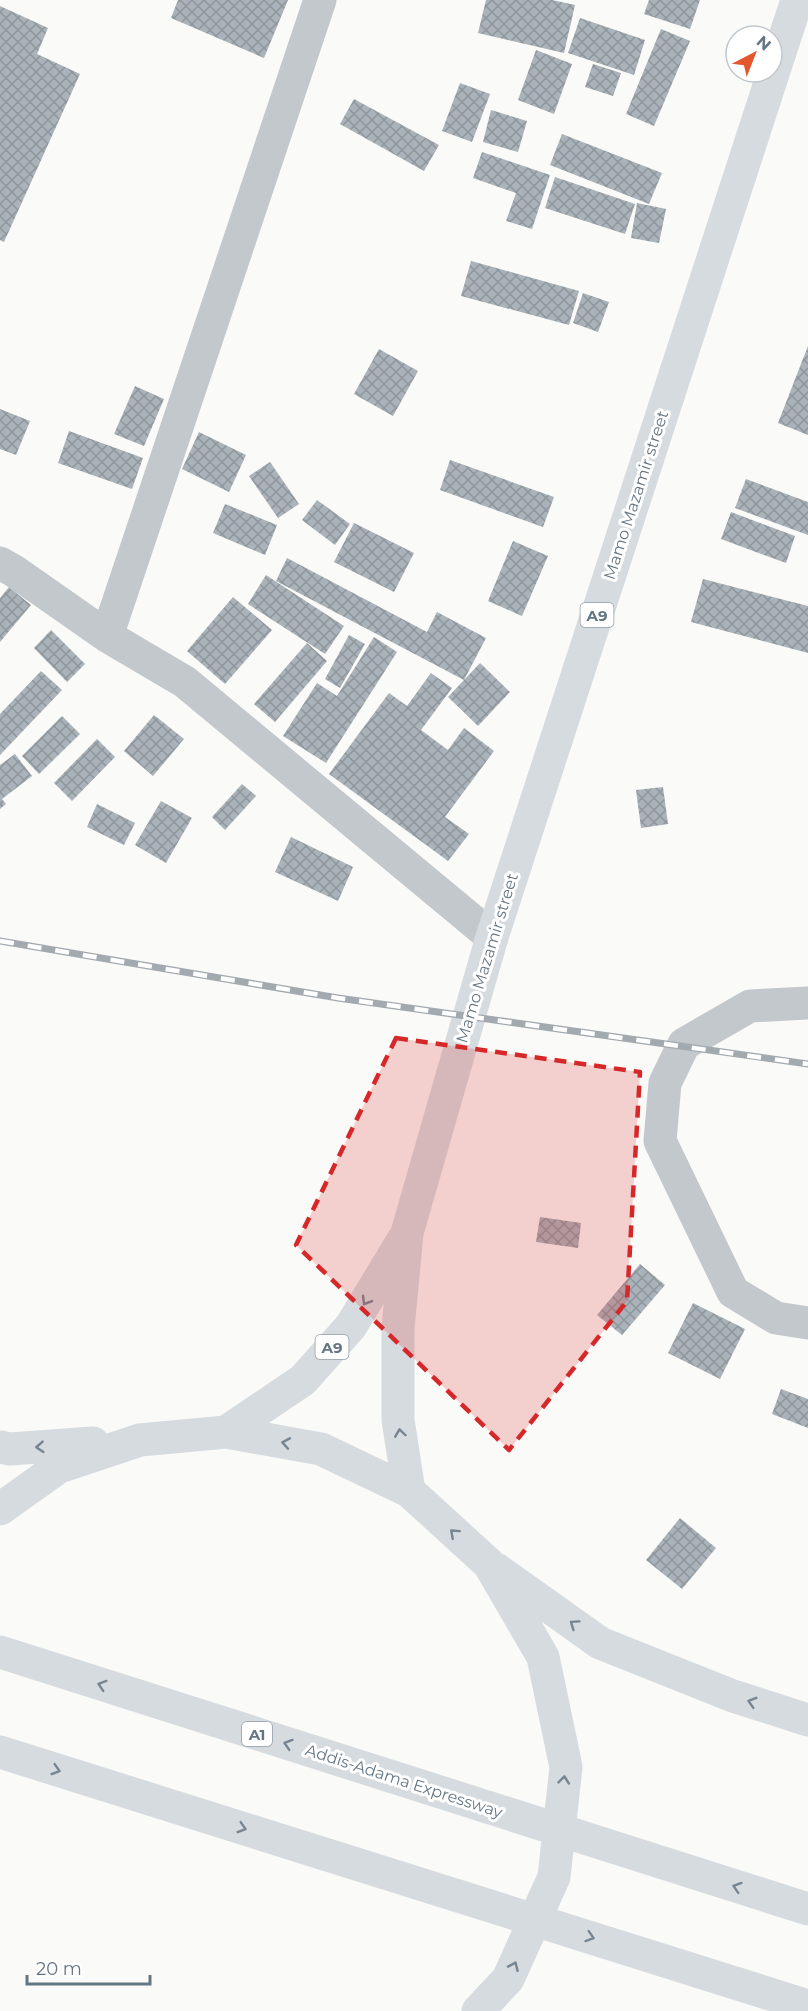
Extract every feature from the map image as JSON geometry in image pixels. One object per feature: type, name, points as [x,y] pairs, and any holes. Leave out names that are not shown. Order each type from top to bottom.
[{"type":"main road","name":"Mamo Mazamir street","points":[[407,1233],[492,937],[797,0]]},
{"type":"main road","name":"A9","points":[[226,1432],[303,1380],[351,1326],[407,1233]]},
{"type":"main road","name":"A9","points":[[407,1233],[398,1328],[398,1420],[409,1491]]},
{"type":"main road","points":[[0,1447],[10,1449],[226,1432],[321,1449],[409,1491],[489,1564],[600,1642],[733,1696],[808,1720]]},
{"type":"main road","points":[[0,1509],[59,1467],[140,1440]]},
{"type":"main road","points":[[478,2011],[508,1979],[554,1877],[566,1767],[543,1657],[489,1564]]},
{"type":"main road","name":"Addis-Adama Expressway","points":[[15,1657],[800,1907]]},
{"type":"main road","points":[[0,1752],[808,2006]]},
{"type":"street","points":[[107,636],[320,0]]},
{"type":"street","points":[[0,563],[107,636],[185,682],[492,937]]},
{"type":"street","points":[[808,1003],[750,1006],[684,1044],[665,1083],[660,1141],[734,1292],[776,1318],[808,1323]]},
{"type":"highlighted area","points":[[396,1038],[640,1072],[627,1301],[509,1450],[296,1245]]},
{"type":"building","points":[[178,0],[288,0],[264,58],[171,18]]},
{"type":"building","points":[[486,0],[552,0],[575,5],[564,53],[478,33]]},
{"type":"building","points":[[649,0],[700,0],[690,29],[644,14]]},
{"type":"building","points":[[0,6],[48,28],[37,54],[80,74],[4,242],[0,240]]},
{"type":"building","points":[[580,18],[645,40],[634,75],[568,53]]},
{"type":"building","points":[[661,29],[690,41],[654,126],[626,114]]},
{"type":"building","points":[[536,50],[572,64],[554,114],[518,100]]},
{"type":"building","points":[[593,64],[621,73],[613,96],[585,87]]},
{"type":"building","points":[[460,83],[490,94],[472,142],[442,131]]},
{"type":"building","points":[[354,99],[439,145],[424,171],[340,124]]},
{"type":"building","points":[[491,110],[527,121],[518,152],[483,142]]},
{"type":"building","points":[[562,134],[662,173],[649,204],[550,165]]},
{"type":"building","points":[[482,152],[550,175],[532,229],[506,221],[516,193],[473,178]]},
{"type":"building","points":[[555,177],[635,204],[625,234],[545,208]]},
{"type":"building","points":[[637,203],[666,209],[659,243],[631,238]]},
{"type":"building","points":[[471,261],[579,291],[569,325],[461,296]]},
{"type":"building","points":[[583,293],[609,302],[598,332],[573,323]]},
{"type":"building","points":[[808,346],[808,435],[778,423]]},
{"type":"building","points":[[379,349],[418,371],[393,416],[354,394]]},
{"type":"building","points":[[135,386],[164,399],[144,446],[114,434]]},
{"type":"building","points":[[0,409],[30,421],[16,455],[0,449]]},
{"type":"building","points":[[69,431],[143,458],[132,489],[58,463]]},
{"type":"building","points":[[199,432],[246,455],[229,492],[182,469]]},
{"type":"building","points":[[450,460],[554,497],[543,527],[440,490]]},
{"type":"building","points":[[270,462],[299,504],[278,518],[249,476]]},
{"type":"building","points":[[746,479],[808,502],[808,535],[735,508]]},
{"type":"building","points":[[317,500],[350,524],[335,545],[302,520]]},
{"type":"building","points":[[225,504],[277,525],[265,555],[213,533]]},
{"type":"building","points":[[731,512],[795,536],[786,563],[721,539]]},
{"type":"building","points":[[354,523],[414,553],[394,592],[334,562]]},
{"type":"building","points":[[513,541],[548,556],[522,616],[488,601]]},
{"type":"building","points":[[287,558],[427,632],[437,612],[486,638],[464,680],[276,581]]},
{"type":"building","points":[[266,575],[344,626],[325,654],[248,604]]},
{"type":"building","points":[[703,579],[808,606],[808,653],[691,622]]},
{"type":"building","points":[[9,587],[31,605],[0,642],[0,598]]},
{"type":"building","points":[[233,597],[272,630],[225,684],[187,651]]},
{"type":"building","points":[[51,630],[85,664],[67,682],[34,648]]},
{"type":"building","points":[[349,635],[365,644],[340,688],[325,679]]},
{"type":"building","points":[[374,637],[397,652],[326,763],[283,736],[317,683],[337,696]]},
{"type":"building","points":[[307,643],[327,661],[275,722],[254,704]]},
{"type":"building","points":[[480,663],[510,692],[478,726],[448,697]]},
{"type":"building","points":[[41,671],[62,690],[0,755],[0,714]]},
{"type":"building","points":[[431,673],[452,688],[421,730],[448,750],[464,728],[494,751],[445,817],[469,834],[448,861],[329,774],[389,693],[407,706]]},
{"type":"building","points":[[154,715],[184,739],[153,776],[124,751]]},
{"type":"building","points":[[62,716],[80,734],[39,774],[22,756]]},
{"type":"building","points":[[97,739],[115,757],[72,801],[54,783]]},
{"type":"building","points":[[15,754],[32,776],[2,799],[6,804],[0,809],[0,765]]},
{"type":"building","points":[[242,784],[256,796],[225,830],[212,817]]},
{"type":"building","points":[[663,787],[668,824],[641,828],[636,790]]},
{"type":"building","points":[[161,801],[192,818],[166,863],[135,845]]},
{"type":"building","points":[[97,804],[135,823],[124,845],[87,827]]},
{"type":"building","points":[[291,837],[353,867],[338,901],[275,872]]},
{"type":"building","points":[[540,1217],[581,1223],[578,1248],[536,1242]]},
{"type":"building","points":[[640,1264],[665,1285],[622,1335],[597,1315]]},
{"type":"building","points":[[693,1303],[745,1329],[720,1379],[668,1353]]},
{"type":"building","points":[[781,1389],[808,1399],[808,1428],[772,1414]]},
{"type":"building","points":[[680,1518],[716,1548],[682,1589],[646,1560]]},
{"type":"railway","points":[[0,941],[338,998],[808,1064]]}]
